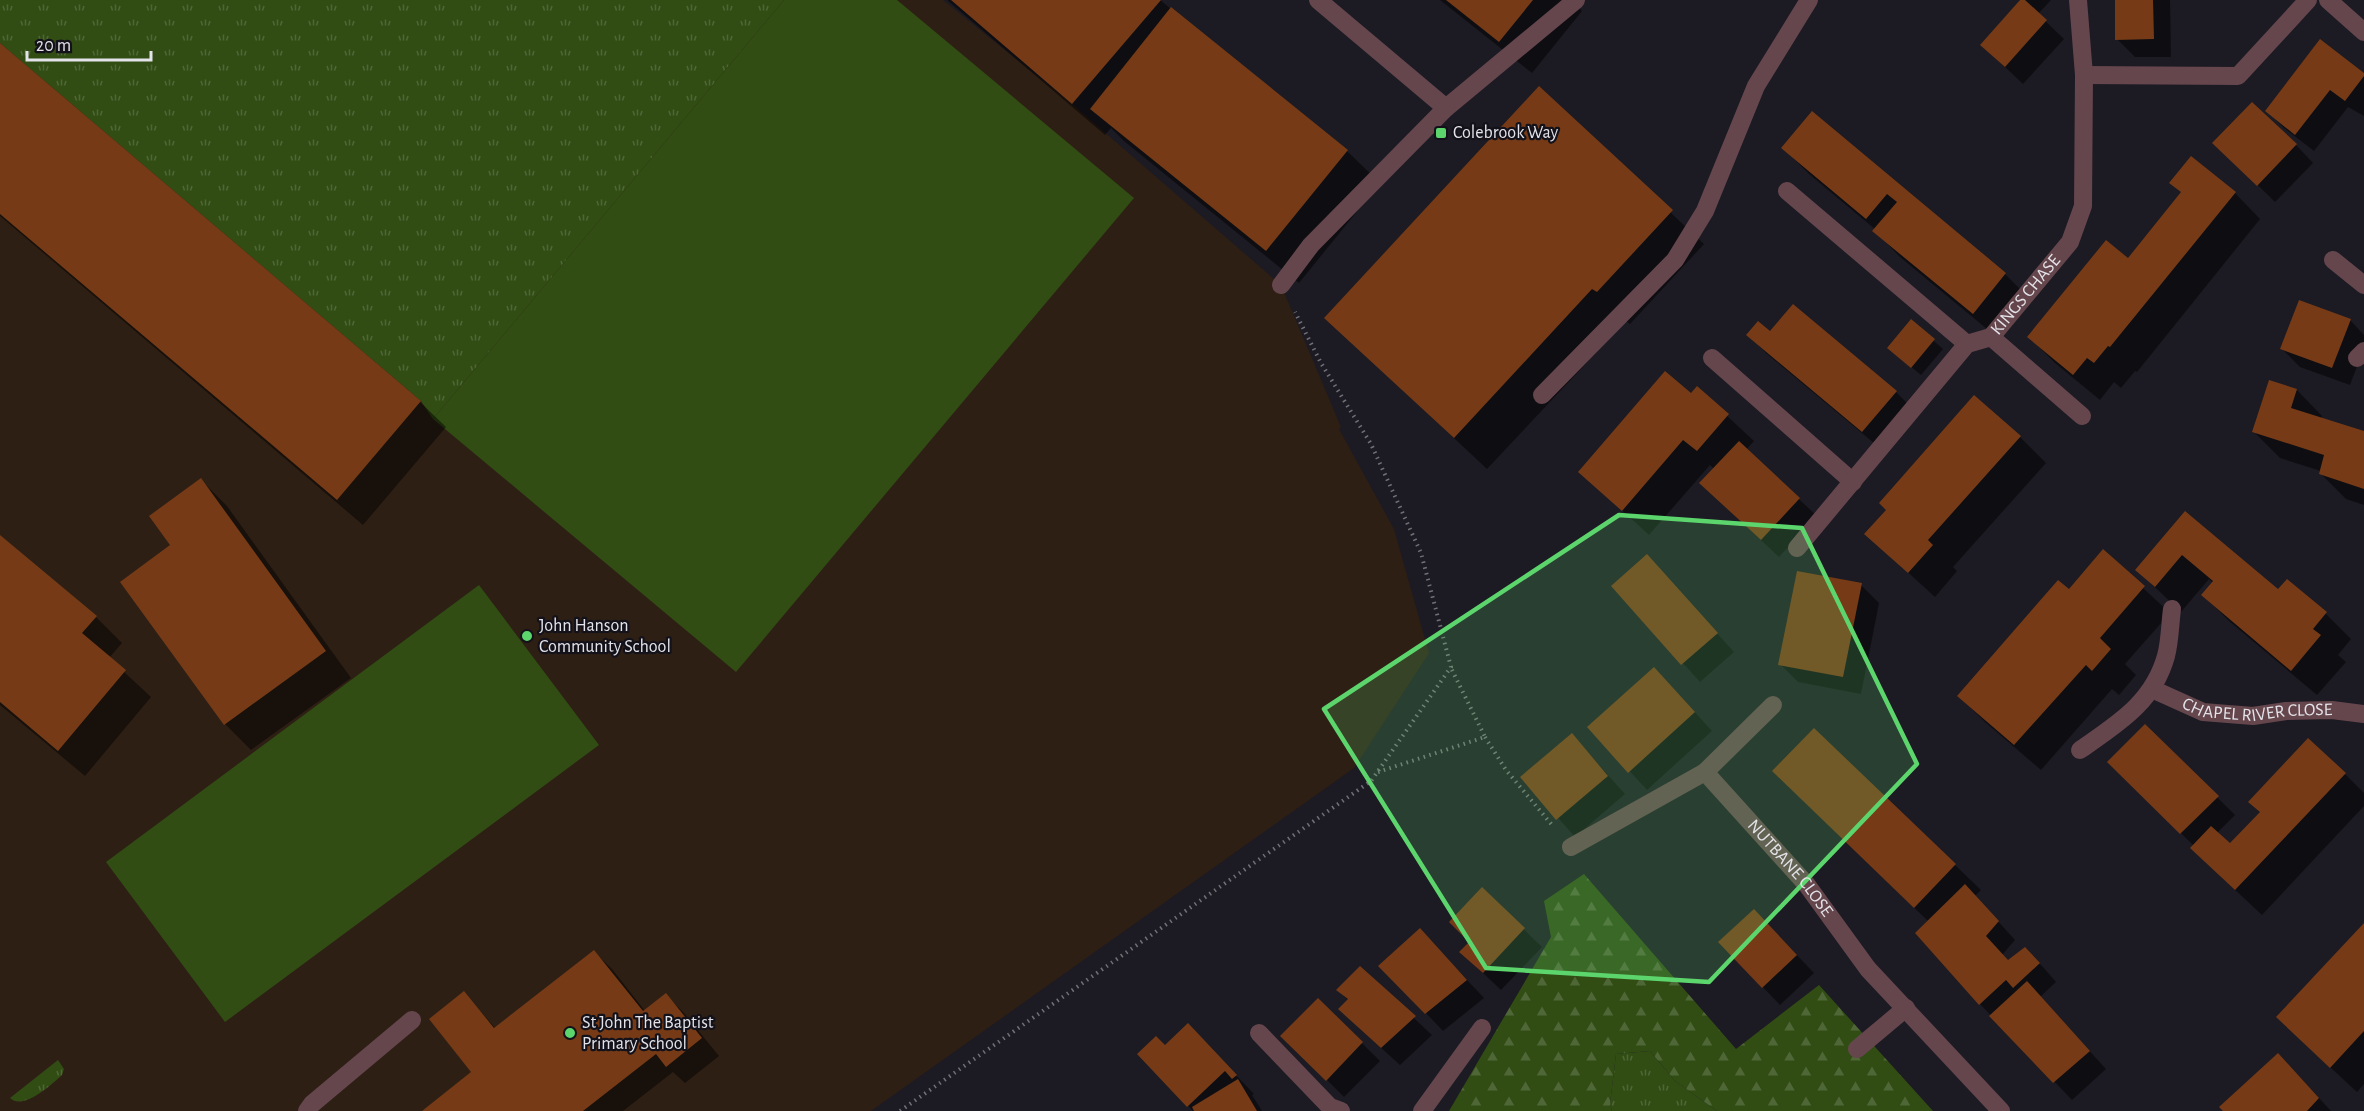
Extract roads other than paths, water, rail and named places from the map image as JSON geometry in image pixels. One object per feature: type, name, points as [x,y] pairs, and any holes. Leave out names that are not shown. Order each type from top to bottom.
[{"type":"street","points":[[1318,0],[1446,108]]},
{"type":"street","points":[[1281,285],[1311,245],[1446,108],[1576,0]]},
{"type":"street","points":[[1542,395],[1675,260],[1706,211],[1756,86],[1809,0]]},
{"type":"street","name":"KINGS CHASE","points":[[1967,344],[1991,337],[2070,242],[2083,206],[2084,75],[2078,0]]},
{"type":"street","points":[[2084,75],[2238,76],[2308,0]]},
{"type":"street","points":[[2328,0],[2364,32]]},
{"type":"street","points":[[1787,191],[1967,344],[1797,548]]},
{"type":"street","points":[[2333,260],[2364,285]]},
{"type":"street","points":[[1991,337],[2082,416]]},
{"type":"street","points":[[1712,358],[1854,482]]},
{"type":"street","points":[[2080,750],[2130,715],[2152,689],[2166,656],[2172,609]]},
{"type":"street","name":"CHAPEL RIVER CLOSE","points":[[2152,689],[2204,712],[2253,716],[2286,711],[2332,710],[2364,714]]},
{"type":"street","points":[[1571,847],[1705,772],[1773,705]]},
{"type":"street","name":"NUTBANE CLOSE","points":[[1705,772],[1807,885],[1868,969],[2001,1111]]},
{"type":"street","points":[[1857,1049],[1905,1008]]},
{"type":"street","points":[[307,1111],[312,1104],[412,1020]]},
{"type":"street","points":[[1422,1111],[1482,1028]]},
{"type":"street","points":[[1259,1033],[1330,1107],[1341,1111]]},
{"type":"place","name":"Colebrook Way","points":[[1441,133]]},
{"type":"place","name":"John Hanson Community School","points":[[527,636]]},
{"type":"place","name":"St John The Baptist Primary School","points":[[570,1033]]}]
